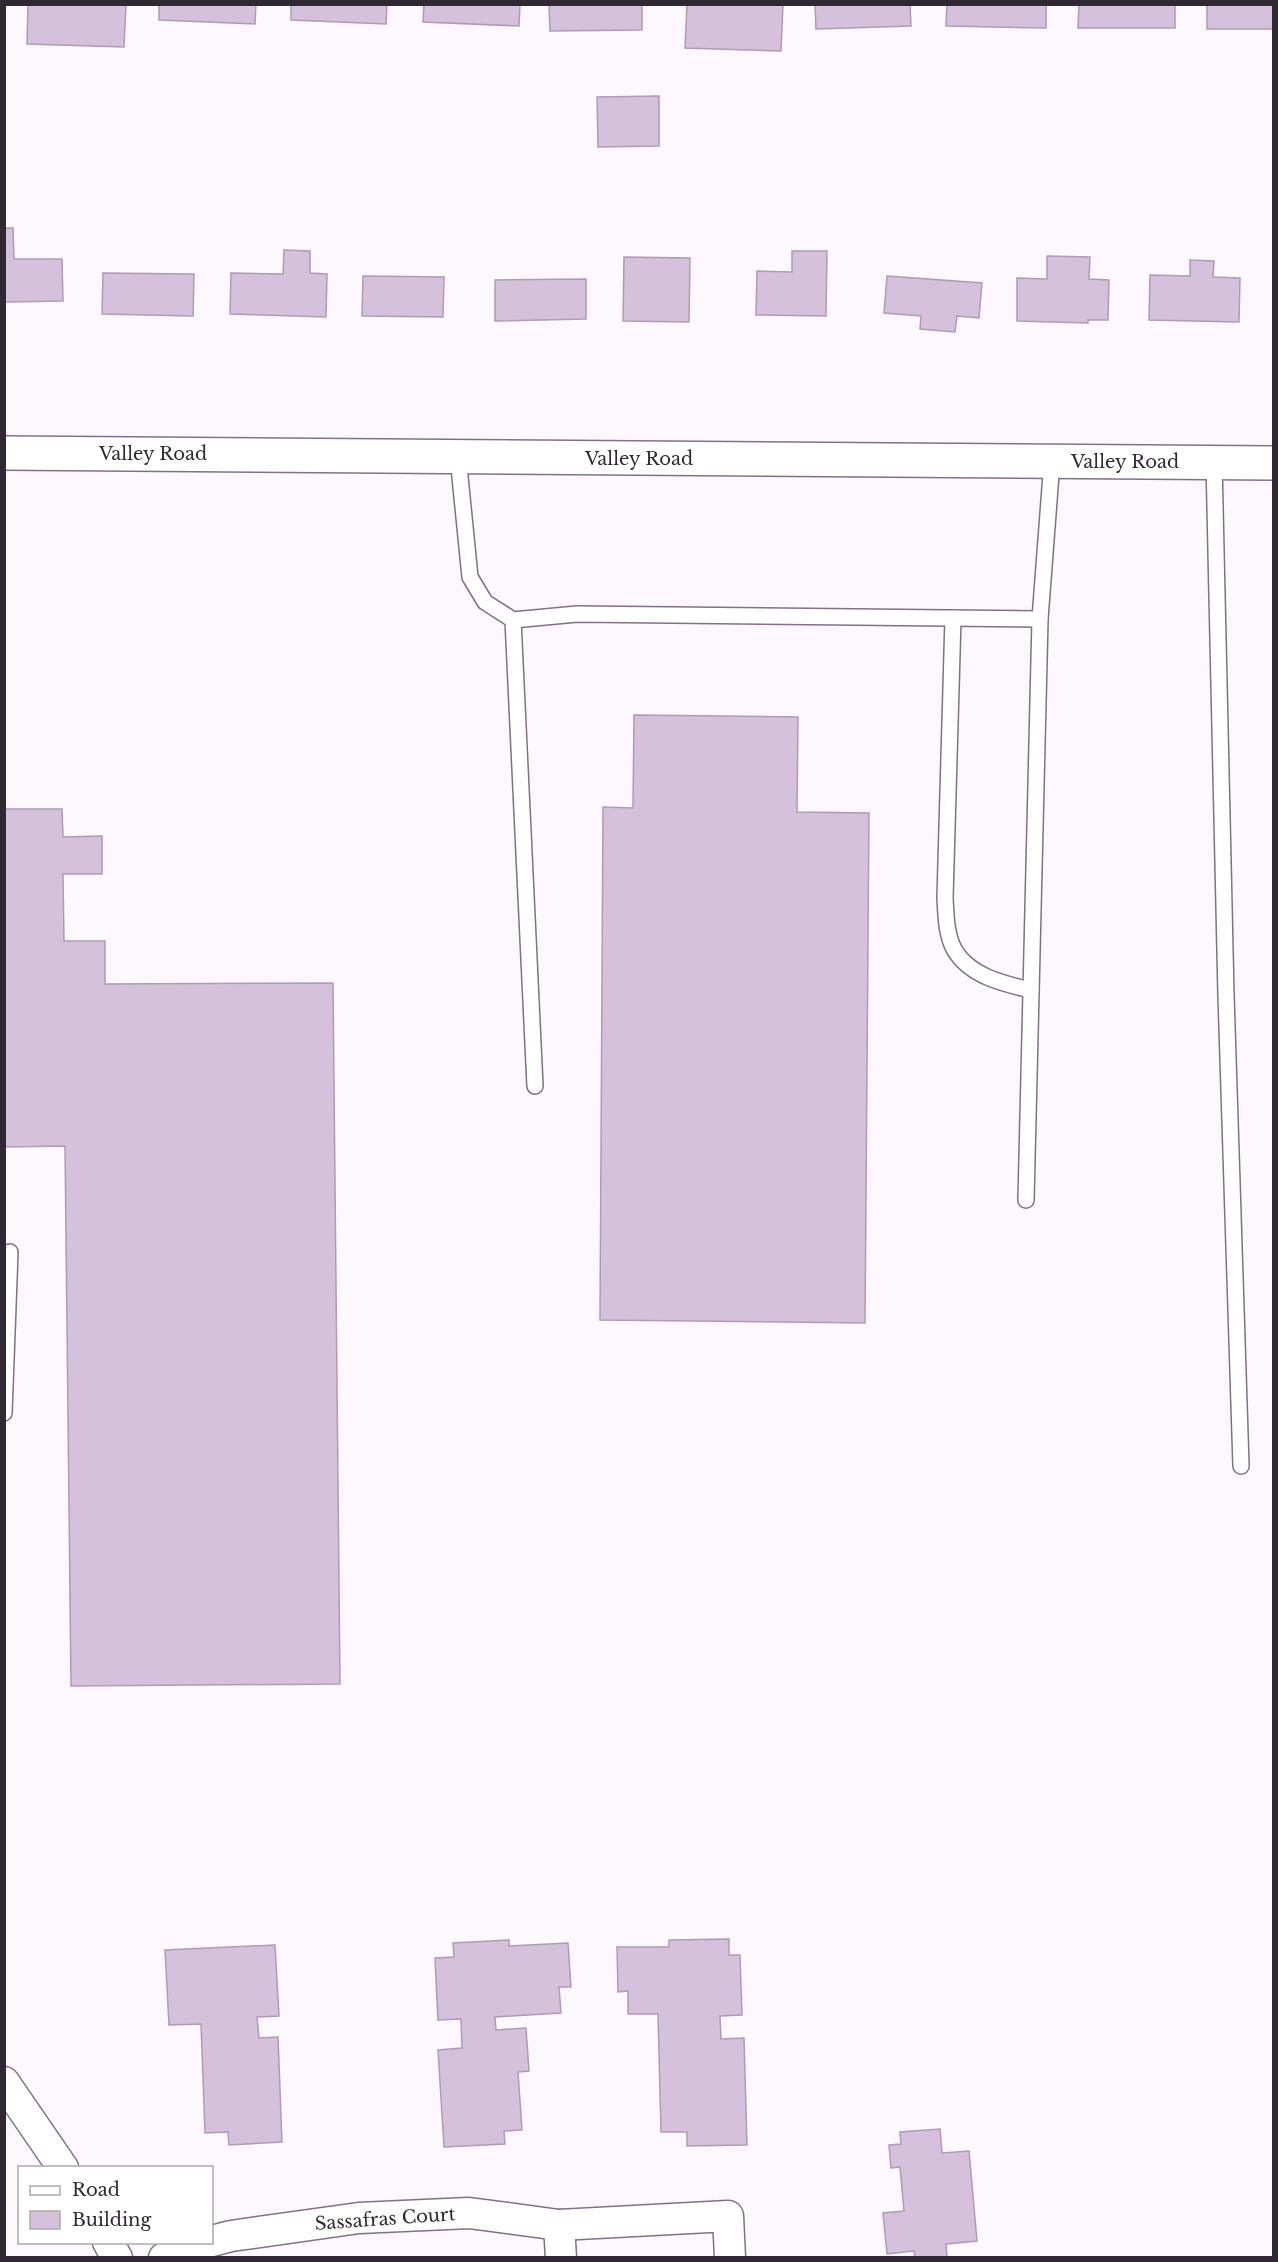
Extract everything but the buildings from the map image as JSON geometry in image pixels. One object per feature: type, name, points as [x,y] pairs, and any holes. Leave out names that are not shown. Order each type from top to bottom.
[{"type":"street","name":"Valley Road","points":[[4,453],[1274,463]]},
{"type":"street","points":[[4,2082],[62,2166]]},
{"type":"street","name":"Sassafras Court","points":[[213,2241],[284,2228],[381,2217],[469,2213],[559,2225],[728,2216],[730,2258]]},
{"type":"street","points":[[559,2225],[561,2258]]},
{"type":"street","points":[[109,2244],[117,2258]]},
{"type":"street","points":[[164,2258],[179,2250],[199,2244]]},
{"type":"lane","points":[[458,457],[470,577],[485,602],[513,620],[577,614],[1040,620]]},
{"type":"lane","points":[[1026,1200],[1040,620],[1052,461]]},
{"type":"lane","points":[[1214,462],[1241,1466]]},
{"type":"lane","points":[[953,618],[945,898],[947,926],[954,949],[966,964],[997,983],[1031,990]]},
{"type":"lane","points":[[513,620],[535,1086]]},
{"type":"lane","points":[[4,1413],[10,1252]]}]
